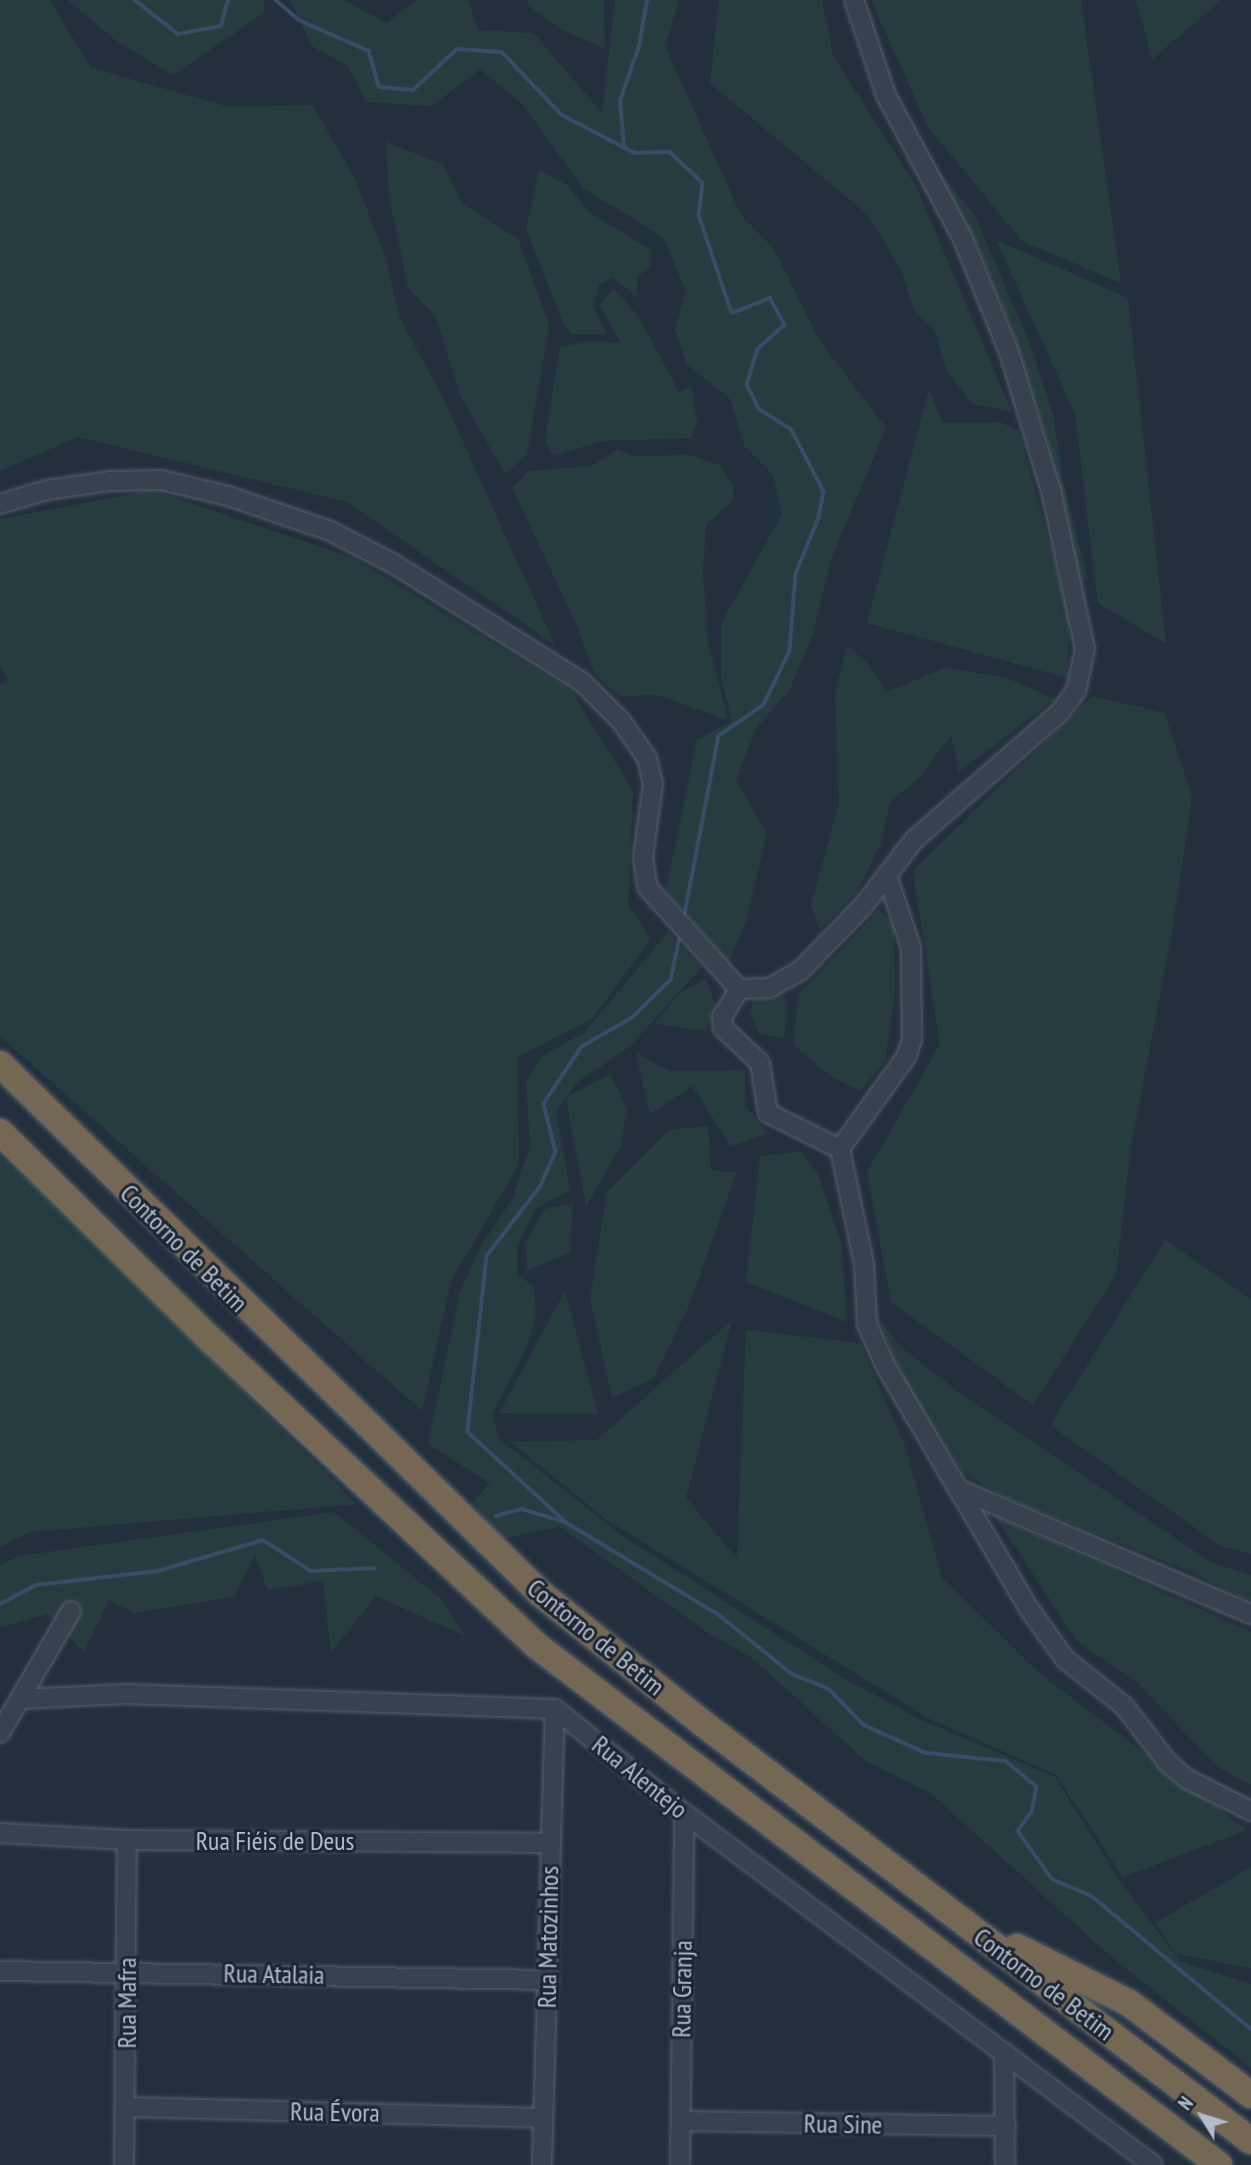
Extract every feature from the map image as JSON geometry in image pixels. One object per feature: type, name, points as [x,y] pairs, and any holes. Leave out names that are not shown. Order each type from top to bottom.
[{"type":"highway","name":"Contorno de Betim","points":[[0,1064],[391,1453],[540,1593],[1251,2141]]},
{"type":"highway","name":"Contorno de Betim","points":[[0,1132],[210,1339],[537,1647],[1219,2165]]},
{"type":"highway","points":[[961,1920],[1129,2003],[1251,2095]]},
{"type":"street","points":[[739,989],[769,988],[801,970],[887,875],[914,840],[960,795],[1060,712],[1076,691],[1085,649],[1051,491],[1009,352],[962,237],[886,95],[854,0]]},
{"type":"street","points":[[0,504],[47,490],[111,481],[161,480],[228,496],[327,530],[394,564],[582,682],[621,721],[647,758],[653,784],[643,857],[647,887],[739,989]]},
{"type":"street","points":[[887,875],[911,948],[912,1039],[906,1057],[844,1137],[840,1149],[864,1264],[867,1324],[886,1367],[958,1489],[1065,1659],[1124,1706],[1168,1763],[1187,1779],[1251,1811]]},
{"type":"street","points":[[739,989],[722,1017],[723,1028],[760,1063],[768,1113],[840,1149]]},
{"type":"street","points":[[958,1489],[1251,1614]]},
{"type":"street","points":[[0,1733],[71,1611]]},
{"type":"street","points":[[21,1699],[126,1694],[555,1709]]},
{"type":"street","name":"Rua Alentejo","points":[[555,1709],[684,1813],[1148,2163]]},
{"type":"street","name":"Rua Matozinhos","points":[[542,2165],[555,1709]]},
{"type":"street","name":"Rua Granja","points":[[680,2165],[684,1813]]},
{"type":"street","name":"Rua Fiéis de Deus","points":[[0,1833],[127,1840],[550,1843]]},
{"type":"street","name":"Rua Mafra","points":[[124,2165],[127,2107],[127,1840]]},
{"type":"street","name":"Rua Atalaia","points":[[0,1970],[549,1980]]},
{"type":"street","points":[[1004,2052],[1005,2165]]},
{"type":"street","name":"Rua Évora","points":[[127,2107],[543,2118]]},
{"type":"street","name":"Rua Sine","points":[[681,2121],[1006,2126]]},
{"type":"green space","points":[[0,0],[49,0],[92,68],[229,107],[312,105],[353,174],[384,253],[400,318],[444,400],[555,645],[347,502],[78,437],[0,471]]},
{"type":"green space","points":[[68,0],[263,0],[265,12],[173,75],[115,40]]},
{"type":"green space","points":[[290,0],[343,0],[387,23],[416,0],[468,0],[478,30],[533,33],[602,113],[615,0],[679,0],[665,46],[741,215],[774,249],[819,340],[886,428],[832,557],[813,634],[790,689],[757,727],[736,780],[767,833],[746,921],[728,963],[666,890],[697,740],[732,721],[721,676],[721,624],[782,514],[773,475],[745,447],[730,399],[686,363],[675,329],[686,291],[663,237],[583,188],[522,104],[480,69],[432,106],[366,102],[348,66],[312,46]]},
{"type":"green space","points":[[528,0],[604,0],[605,49],[562,30],[528,5]]},
{"type":"green space","points":[[719,0],[822,0],[833,56],[915,184],[1012,412],[971,403],[946,369],[935,330],[915,313],[901,269],[868,215],[710,83]]},
{"type":"green space","points":[[871,0],[1081,0],[1121,283],[1022,241],[928,127]]},
{"type":"green space","points":[[1136,0],[1222,0],[1152,59]]},
{"type":"green space","points":[[898,100],[935,166],[975,216],[1032,349],[1054,418],[1062,475],[1087,576],[1080,591],[1047,438],[1010,325],[980,251]]},
{"type":"green space","points":[[386,142],[443,164],[463,204],[518,239],[549,325],[527,455],[505,474],[460,395],[436,317],[408,287],[389,197]]},
{"type":"green space","points":[[539,170],[567,185],[589,212],[651,250],[650,267],[637,277],[637,298],[613,277],[599,285],[593,307],[607,334],[571,334],[563,323],[526,229]]},
{"type":"green space","points":[[996,240],[1128,298],[1166,644],[1098,603],[1075,414]]},
{"type":"green space","points":[[614,288],[639,317],[679,392],[692,386],[697,423],[691,438],[601,441],[554,456],[545,441],[560,347],[591,341],[621,343],[599,305]]},
{"type":"green space","points":[[929,389],[943,423],[1000,422],[1019,431],[1069,616],[1068,678],[867,623]]},
{"type":"green space","points":[[618,449],[633,456],[690,455],[719,465],[733,484],[733,501],[706,524],[703,573],[708,642],[728,720],[657,695],[619,696],[594,673],[576,623],[512,488],[528,471],[592,466]]},
{"type":"green space","points":[[152,490],[353,558],[571,690],[633,791],[628,905],[651,939],[592,1019],[517,1057],[519,1164],[451,1281],[422,1411],[0,1036],[0,685],[8,680],[0,667],[0,519]]},
{"type":"green space","points":[[847,645],[868,664],[886,692],[945,668],[1007,678],[1055,699],[959,772],[951,735],[919,778],[890,802],[881,843],[857,893],[819,930],[811,904],[839,804],[835,694]]},
{"type":"green space","points":[[1092,696],[1165,713],[1192,797],[1172,932],[1131,1146],[1116,1275],[1033,1405],[891,1302],[867,1172],[940,1044],[913,871]]},
{"type":"green space","points":[[879,910],[894,924],[895,993],[885,1062],[860,1091],[830,1076],[793,1044],[799,993]]},
{"type":"green space","points":[[668,932],[702,967],[629,1047],[576,1083],[566,1097],[611,1074],[627,1109],[621,1145],[586,1207],[566,1098],[556,1111],[570,1190],[535,1209],[517,1247],[517,1274],[534,1287],[536,1315],[526,1350],[492,1414],[499,1439],[620,1534],[845,1679],[919,1719],[1055,1777],[1120,1881],[1180,1961],[1251,1984],[1251,2068],[1108,1954],[932,1794],[866,1761],[752,1658],[707,1632],[560,1527],[500,1539],[472,1503],[490,1483],[428,1444],[460,1292],[481,1246],[513,1198],[530,1146],[526,1082],[541,1057],[585,1032]]},
{"type":"green space","points":[[705,978],[716,1005],[706,1031],[655,1024],[677,995]]},
{"type":"green space","points":[[783,991],[787,1009],[784,1039],[759,1033],[750,1013],[753,1000]]},
{"type":"green space","points":[[636,1053],[669,1071],[745,1070],[745,1106],[768,1133],[731,1146],[692,1086],[650,1114]]},
{"type":"green space","points":[[708,1126],[711,1171],[737,1172],[688,1308],[653,1379],[612,1398],[590,1299],[607,1192],[669,1130]]},
{"type":"green space","points":[[0,1147],[357,1504],[30,1532],[0,1547]]},
{"type":"green space","points":[[800,1151],[818,1174],[841,1242],[847,1322],[746,1282],[760,1157]]},
{"type":"green space","points":[[573,1203],[570,1253],[527,1271],[526,1242],[545,1209]]},
{"type":"green space","points":[[1165,1240],[1251,1299],[1251,1554],[1222,1547],[1050,1425]]},
{"type":"green space","points":[[565,1291],[598,1414],[499,1413]]},
{"type":"green space","points":[[876,1315],[901,1347],[954,1389],[1212,1563],[1251,1575],[1251,1602],[1194,1573],[1002,1496],[964,1474],[907,1387]]},
{"type":"green space","points":[[732,1320],[686,1498],[737,1559],[746,1330],[860,1343],[905,1446],[942,1578],[1044,1677],[1247,1830],[1123,1877],[1056,1775],[928,1718],[604,1518],[511,1442],[597,1440]]},
{"type":"green space","points":[[334,1512],[441,1599],[465,1636],[376,1596],[331,1652],[323,1581],[268,1590],[255,1556],[234,1597],[135,1613],[109,1600],[84,1652],[48,1614],[0,1627],[0,1565],[19,1556]]},
{"type":"green space","points":[[995,1516],[1251,1632],[1251,1785],[1219,1768],[1138,1683],[1077,1641]]},
{"type":"green space","points":[[1251,1867],[1251,1968],[1176,1954],[1155,1923]]},
{"type":"waterway","points":[[135,0],[178,34],[221,26],[228,0]]},
{"type":"waterway","points":[[276,0],[299,20],[369,51],[379,87],[413,90],[457,49],[502,52],[562,115],[635,153],[670,152],[703,183],[699,215],[732,313],[770,298],[785,325],[758,349],[747,384],[759,409],[792,430],[824,492],[819,518],[796,574],[790,651],[764,705],[719,736],[684,919]]},
{"type":"waterway","points":[[624,148],[620,101],[639,46],[647,0]]},
{"type":"waterway","points":[[681,933],[671,980],[632,1018],[582,1047],[544,1104],[556,1152],[541,1186],[487,1256],[468,1432],[567,1523],[718,1614],[792,1674],[829,1689],[864,1725],[926,1753],[1006,1761],[1037,1787],[1032,1812],[1018,1831],[1052,1879],[1092,1896],[1251,2029]]},
{"type":"waterway","points":[[496,1516],[522,1509],[565,1522]]},
{"type":"waterway","points":[[0,1604],[36,1585],[158,1571],[263,1540],[311,1571],[375,1568]]}]
